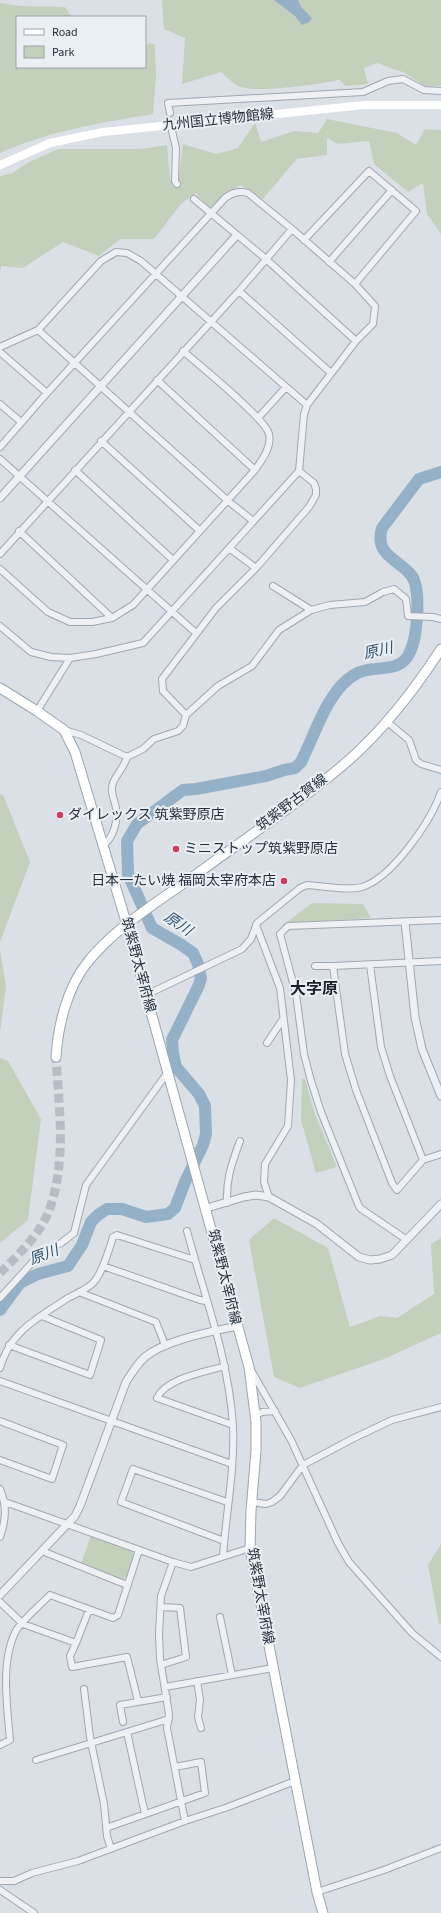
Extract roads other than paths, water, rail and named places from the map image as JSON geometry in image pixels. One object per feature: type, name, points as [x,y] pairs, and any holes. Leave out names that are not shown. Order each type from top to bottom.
[{"type":"main road","name":"九州国立博物館線","points":[[0,165],[50,143],[103,132],[364,105],[441,105]]},
{"type":"main road","name":"筑紫野古賀線","points":[[56,1057],[57,1041],[63,1016],[75,981],[93,955],[127,925],[306,794],[349,759],[398,709],[441,649]]},
{"type":"main road","name":"筑紫野太宰府線","points":[[0,688],[38,711],[64,730],[75,752],[127,925],[207,1208],[249,1367],[255,1416],[256,1451],[251,1502],[250,1548],[317,1892],[323,1913]]},
{"type":"street","points":[[170,113],[168,103],[363,92],[388,81],[403,79],[424,90],[441,91]]},
{"type":"street","points":[[172,131],[176,148],[175,181],[177,184]]},
{"type":"street","points":[[304,240],[369,171],[392,190],[416,211],[355,284]]},
{"type":"street","points":[[329,262],[392,190]]},
{"type":"street","points":[[0,447],[211,212],[231,194],[239,192],[248,193],[355,284],[375,306],[373,324],[356,341],[307,405],[304,414],[299,471],[142,643],[96,654],[70,658],[51,657],[30,652],[0,626]]},
{"type":"street","points":[[194,199],[266,260],[356,341]]},
{"type":"street","points":[[0,554],[19,531],[48,501],[266,260],[292,229]]},
{"type":"street","points":[[0,498],[236,236]]},
{"type":"street","points":[[0,347],[38,330],[101,261],[116,252],[127,253],[137,258],[156,274],[307,405]]},
{"type":"street","points":[[239,290],[331,373]]},
{"type":"street","points":[[38,330],[227,500],[253,521]]},
{"type":"street","points":[[0,569],[48,612],[70,622],[92,622],[112,618],[133,604],[148,589],[255,470],[267,452],[269,435],[258,418],[183,351]]},
{"type":"street","points":[[0,352],[47,393]]},
{"type":"street","points":[[157,380],[255,470]]},
{"type":"street","points":[[258,418],[286,387]]},
{"type":"street","points":[[0,404],[21,422]]},
{"type":"street","points":[[101,442],[200,531]]},
{"type":"street","points":[[0,459],[196,633]]},
{"type":"street","points":[[75,470],[173,560]]},
{"type":"street","points":[[186,715],[162,691],[162,679],[216,608],[256,568],[300,518],[316,495],[314,482],[299,471]]},
{"type":"street","points":[[19,531],[112,618]]},
{"type":"street","points":[[229,548],[256,568]]},
{"type":"street","points":[[274,586],[311,610]]},
{"type":"street","points":[[103,845],[107,842],[115,828],[116,808],[112,794],[112,786],[125,766],[127,757],[142,749],[154,739],[178,731],[183,726],[186,715],[218,686],[252,666],[279,630],[311,610],[330,605],[365,602],[383,592],[394,589],[406,599],[408,616],[412,615],[441,619]]},
{"type":"street","points":[[38,711],[70,658]]},
{"type":"street","points":[[386,721],[409,740],[416,760],[421,764],[441,770]]},
{"type":"street","points":[[64,730],[81,735],[127,757]]},
{"type":"street","points":[[146,995],[242,949],[251,940],[256,925],[300,888],[307,885],[361,887],[382,877],[418,835],[441,792]]},
{"type":"street","points":[[407,1240],[360,1208],[358,1204],[321,1112],[311,1081],[304,1054],[296,994],[280,934],[288,926],[441,920]]},
{"type":"street","points":[[405,922],[415,1017],[422,1048],[441,1096]]},
{"type":"street","points":[[256,925],[280,988],[291,1080],[288,1126],[264,1168],[264,1182],[269,1197]]},
{"type":"street","points":[[315,966],[441,961]]},
{"type":"street","points":[[370,965],[381,1047],[390,1076],[423,1160]]},
{"type":"street","points":[[333,966],[345,1054],[356,1090],[392,1183],[397,1190],[423,1160],[441,1154]]},
{"type":"street","points":[[266,1043],[284,1019]]},
{"type":"street","points":[[0,1298],[40,1254],[61,1244],[74,1233],[86,1185],[168,1072]]},
{"type":"street","points":[[227,1203],[229,1170],[240,1141]]},
{"type":"street","points":[[207,1208],[256,1195],[269,1197],[305,1216],[359,1257],[370,1260],[380,1259],[392,1255],[441,1204]]},
{"type":"street","points":[[187,1231],[225,1366],[233,1425],[232,1464],[227,1502],[223,1556]]},
{"type":"street","points":[[0,1368],[4,1353],[27,1326],[92,1284],[103,1266],[113,1238],[117,1235],[195,1260]]},
{"type":"street","points":[[103,1266],[200,1300],[206,1300]]},
{"type":"street","points":[[79,1292],[156,1322],[165,1345]]},
{"type":"street","points":[[10,1345],[90,1375],[101,1340],[42,1316]]},
{"type":"street","points":[[0,1595],[68,1524],[80,1506],[126,1382],[145,1357],[165,1345],[237,1326]]},
{"type":"street","points":[[225,1366],[176,1382],[166,1388],[157,1398],[233,1425]]},
{"type":"street","points":[[249,1367],[275,1411],[303,1465],[338,1543],[349,1562],[412,1633],[441,1657]]},
{"type":"street","points":[[0,1381],[232,1464]]},
{"type":"street","points":[[251,1502],[266,1504],[272,1502],[280,1496],[303,1465],[354,1438],[392,1420],[441,1407]]},
{"type":"street","points":[[255,1416],[262,1412],[275,1411]]},
{"type":"street","points":[[0,1421],[63,1445],[52,1479],[0,1460]]},
{"type":"street","points":[[224,1541],[121,1502],[133,1469],[227,1502]]},
{"type":"street","points":[[0,1489],[5,1502],[6,1511],[4,1526],[0,1537]]},
{"type":"street","points":[[5,1502],[173,1562],[191,1567],[250,1548]]},
{"type":"street","points":[[0,1745],[10,1740],[4,1659],[9,1644],[23,1624],[50,1595],[113,1618],[118,1615],[139,1550]]},
{"type":"street","points":[[42,1551],[128,1585]]},
{"type":"street","points":[[173,1562],[161,1596],[159,1634],[161,1665],[167,1696],[169,1719],[167,1728],[185,1821]]},
{"type":"street","points":[[0,1602],[23,1624],[76,1644]]},
{"type":"street","points":[[161,1607],[180,1608],[186,1657],[161,1665]]},
{"type":"street","points":[[89,1610],[70,1656],[72,1667],[127,1657],[138,1701]]},
{"type":"street","points":[[220,1617],[232,1675]]},
{"type":"street","points":[[165,1687],[273,1668]]},
{"type":"street","points":[[197,1681],[200,1700],[198,1717],[201,1728]]},
{"type":"street","points":[[84,1689],[91,1743],[104,1804],[106,1828],[111,1849]]},
{"type":"street","points":[[123,1722],[120,1705],[167,1696]]},
{"type":"street","points":[[36,1760],[169,1719]]},
{"type":"street","points":[[127,1732],[145,1814]]},
{"type":"street","points":[[106,1828],[205,1793],[201,1762],[175,1767]]},
{"type":"street","points":[[0,1881],[14,1881],[32,1873],[78,1861],[185,1821],[228,1808],[295,1781]]},
{"type":"street","points":[[317,1892],[384,1870],[441,1848]]},
{"type":"street","points":[[0,1890],[27,1910],[34,1913]]},
{"type":"water","points":[[274,0],[298,0],[301,7],[312,18],[309,22],[302,25],[295,16]]},
{"type":"waterway","name":"原川","points":[[0,1310],[20,1283],[38,1274],[68,1266],[82,1245],[91,1222],[107,1209],[122,1209],[146,1217],[168,1214],[175,1208],[185,1182],[203,1145],[206,1134],[205,1106],[199,1094],[176,1067],[172,1040],[201,978],[198,964],[193,953],[152,928],[128,874],[127,841],[137,824],[183,790],[266,776],[295,768],[301,762],[329,702],[345,682],[361,672],[393,667],[400,664],[405,659],[413,645],[415,635],[417,613],[416,590],[411,575],[388,555],[381,544],[380,537],[382,528],[419,479],[441,472]]},
{"type":"tunnel","points":[[0,1273],[28,1244],[40,1228],[49,1211],[55,1192],[60,1154],[60,1115],[56,1057]]},
{"type":"place","name":"ダイレックス 筑紫野原店","points":[[60,815]]},
{"type":"place","name":"ミニストップ筑紫野原店","points":[[176,849]]},
{"type":"place","name":"日本一たい焼 福岡太宰府本店","points":[[284,881]]},
{"type":"district","name":"大字原","points":[[314,989]]}]
